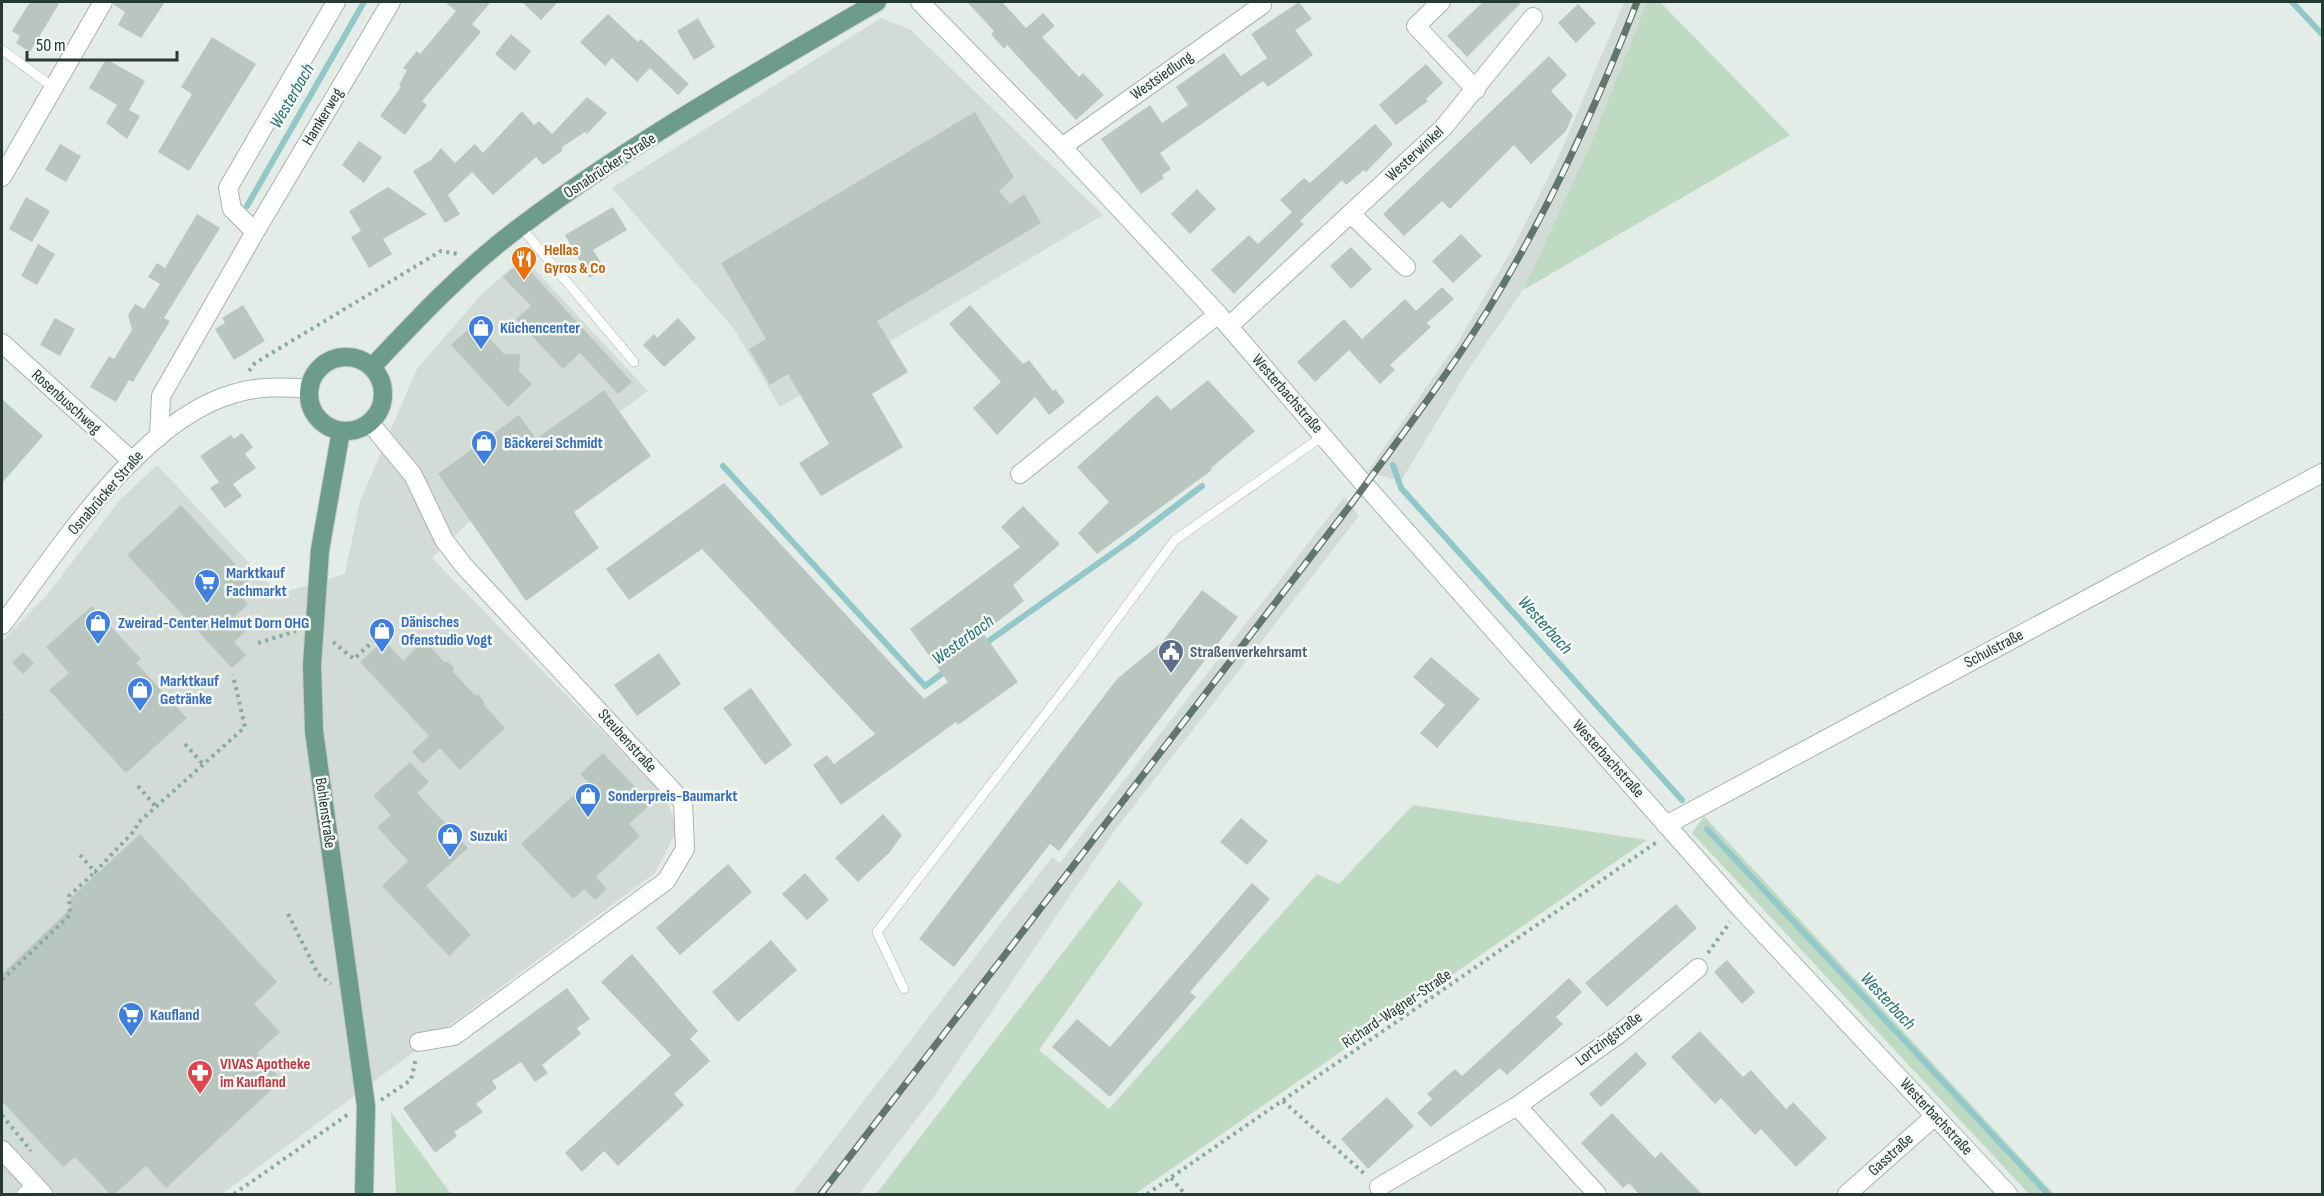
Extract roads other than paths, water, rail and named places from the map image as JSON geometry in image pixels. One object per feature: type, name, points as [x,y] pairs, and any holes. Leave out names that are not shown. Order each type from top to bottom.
[{"type":"main road","name":"Osnabrücker Straße","points":[[372,368],[483,257],[520,226],[687,116],[877,2]]},
{"type":"main road","points":[[351,357],[372,368],[379,376],[383,395],[382,406],[370,423],[351,431],[341,431],[320,421],[313,412],[309,389],[319,368],[329,361],[351,357]]},
{"type":"main road","name":"Bohlenstraße","points":[[341,431],[320,550],[313,626],[314,731],[366,1106],[364,1194]]},
{"type":"street","points":[[2,177],[103,2]]},
{"type":"street","points":[[255,232],[232,209],[228,188],[336,2]]},
{"type":"street","name":"Hamkerweg","points":[[159,437],[161,396],[255,232],[392,2]]},
{"type":"street","name":"Westerbachstraße","points":[[920,2],[1062,147],[1224,320],[1663,833],[2008,1194]]},
{"type":"street","points":[[1441,2],[1416,26],[1476,90]]},
{"type":"street","name":"Westsiedlung","points":[[1062,147],[1263,3]]},
{"type":"street","name":"Westerwinkel","points":[[1224,320],[1351,214],[1443,128],[1533,18]]},
{"type":"street","points":[[1351,214],[1406,267]]},
{"type":"street","points":[[1020,474],[1224,320]]},
{"type":"street","name":"Rosenbuschweg","points":[[2,343],[131,460]]},
{"type":"street","name":"Osnabrücker Straße","points":[[2,625],[85,513],[131,460],[159,437],[200,407],[235,393],[282,387],[309,389]]},
{"type":"street","name":"Steubenstraße","points":[[370,423],[413,475],[444,540],[465,566],[683,802],[686,849],[666,881],[454,1036],[419,1042]]},
{"type":"street","name":"Schulstraße","points":[[1663,833],[2322,473]]},
{"type":"street","name":"Lortzingstraße","points":[[1379,1187],[1517,1106],[1619,1034],[1698,968]]},
{"type":"street","points":[[1517,1106],[1597,1194]]},
{"type":"street","name":"Gasstraße","points":[[1847,1194],[1935,1116]]},
{"type":"street","points":[[2,1150],[32,1191]]},
{"type":"lane","points":[[2,50],[53,87]]},
{"type":"lane","points":[[520,226],[634,362]]},
{"type":"lane","points":[[904,989],[877,932],[1077,673],[1175,540],[1323,436]]},
{"type":"waterway","name":"Westerbach","points":[[247,206],[364,2]]},
{"type":"waterway","points":[[2292,2],[2322,34]]},
{"type":"waterway","name":"Westerbach","points":[[1393,465],[1401,488],[1682,800]]},
{"type":"waterway","name":"Westerbach","points":[[723,466],[925,686],[947,670]]},
{"type":"waterway","name":"Westerbach","points":[[983,645],[1127,543],[1202,486]]},
{"type":"waterway","name":"Westerbach","points":[[1707,829],[2048,1194]]},
{"type":"railway","points":[[821,1194],[1352,503],[1454,362],[1508,276],[1550,200],[1587,122],[1637,2]]},
{"type":"place","name":"Hellas Gyros & Co","points":[[524,282]]},
{"type":"place","name":"Küchencenter","points":[[481,351]]},
{"type":"place","name":"Bäckerei Schmidt","points":[[484,466]]},
{"type":"place","name":"Marktkauf Fachmarkt","points":[[207,605]]},
{"type":"place","name":"Zweirad-Center Helmut Dorn OHG","points":[[98,646]]},
{"type":"place","name":"Dänisches Ofenstudio Vogt","points":[[382,654]]},
{"type":"place","name":"Straßenverkehrsamt","points":[[1171,675]]},
{"type":"place","name":"Marktkauf Getränke","points":[[140,713]]},
{"type":"place","name":"Sonderpreis-Baumarkt","points":[[588,819]]},
{"type":"place","name":"Suzuki","points":[[450,859]]},
{"type":"place","name":"Kaufland","points":[[131,1038]]},
{"type":"place","name":"VIVAS Apotheke im Kaufland","points":[[200,1096]]}]
